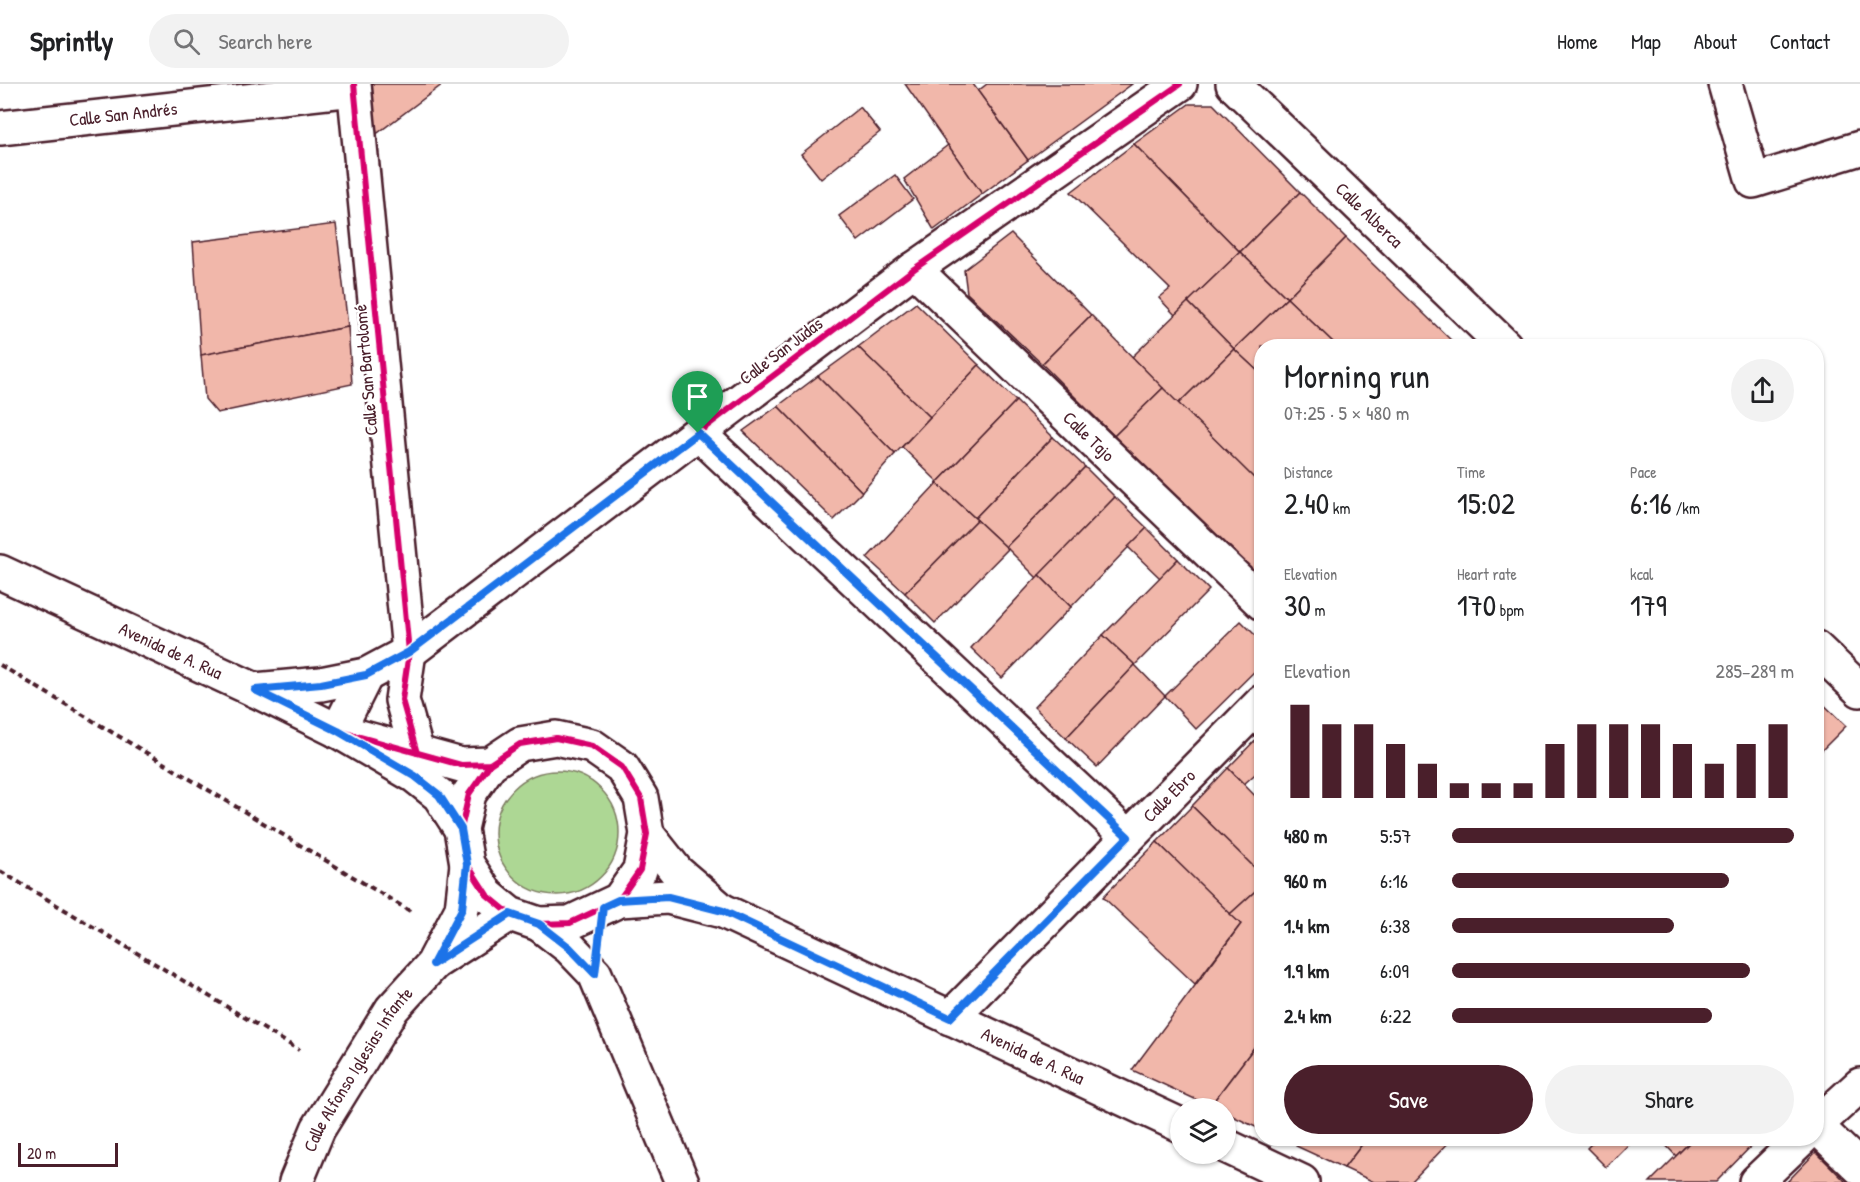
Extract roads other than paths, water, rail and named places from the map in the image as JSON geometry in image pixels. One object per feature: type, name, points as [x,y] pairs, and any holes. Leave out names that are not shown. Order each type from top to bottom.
[{"type":"street","name":"Calle San Judas","points":[[255,690],[321,684],[366,675],[409,652],[914,269],[1180,84]]},
{"type":"street","name":"Calle Alberca","points":[[1233,84],[1498,339]]},
{"type":"street","points":[[1725,84],[1753,181],[1860,148]]},
{"type":"street","name":"Calle San Andrés","points":[[0,128],[354,86]]},
{"type":"street","name":"Calle San Bartolomé","points":[[354,86],[409,652]]},
{"type":"street","name":"Calle Tajo","points":[[914,269],[1254,595]]},
{"type":"street","points":[[698,433],[1128,837]]},
{"type":"street","name":"Avenida de A. Rua","points":[[0,572],[338,731],[415,776],[439,795],[461,829]]},
{"type":"street","points":[[409,652],[402,700],[417,753]]},
{"type":"street","points":[[1824,656],[1860,690]]},
{"type":"street","points":[[338,731],[366,675]]},
{"type":"street","name":"Calle Ebro","points":[[950,1018],[1254,710]]},
{"type":"street","name":"Avenida de A. Rua","points":[[338,731],[461,765],[490,764]]},
{"type":"street","points":[[525,919],[570,923],[611,903],[640,870],[648,834],[641,798],[622,767],[592,746],[556,738],[520,744],[490,764],[469,794],[461,829],[467,864],[487,895],[570,948],[595,974],[682,1182]]},
{"type":"street","name":"Avenida de A. Rua","points":[[648,834],[676,872],[723,911]]},
{"type":"street","name":"Calle Alfonso Iglesias Infante","points":[[296,1182],[318,1129],[392,1009],[433,964],[462,909],[467,864]]},
{"type":"street","name":"Avenida de A. Rua","points":[[611,903],[668,897],[723,911],[1170,1120]]},
{"type":"street","points":[[595,974],[611,903]]},
{"type":"street","name":"Calle Alfonso Iglesias Infante","points":[[433,964],[525,919]]},
{"type":"street","points":[[1824,1118],[1860,1085]]},
{"type":"street","points":[[1824,1133],[1860,1168]]},
{"type":"street","points":[[1756,1182],[1794,1146]]},
{"type":"street","points":[[1236,1151],[1302,1182]]}]
